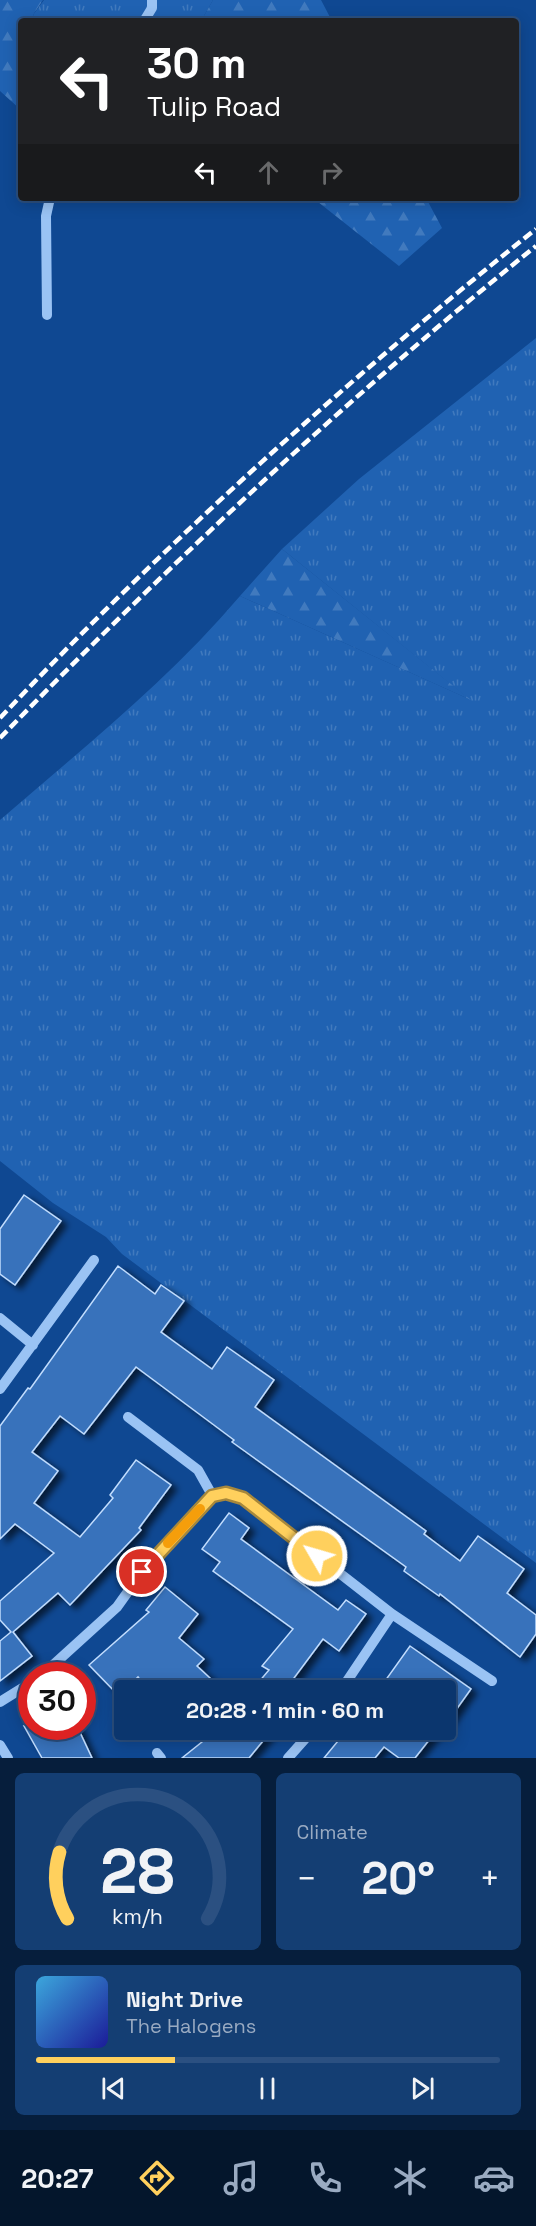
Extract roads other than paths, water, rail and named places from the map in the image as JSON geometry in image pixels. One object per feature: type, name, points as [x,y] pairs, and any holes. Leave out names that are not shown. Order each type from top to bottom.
[{"type":"street","points":[[146,18],[152,8],[153,0]]},
{"type":"street","points":[[47,315],[45,216],[49,201]]},
{"type":"street","points":[[0,1389],[94,1260]]},
{"type":"street","points":[[0,1318],[33,1345]]},
{"type":"street","points":[[128,1417],[198,1470],[212,1496]]},
{"type":"street","points":[[56,1662],[117,1606],[142,1572],[212,1496],[226,1493],[243,1498],[392,1614],[492,1681]]},
{"type":"street","points":[[348,1680],[392,1614]]},
{"type":"street","points":[[0,1702],[18,1691]]},
{"type":"street","points":[[288,1758],[304,1740]]},
{"type":"street","points":[[0,1745],[8,1758]]},
{"type":"railway","points":[[0,718],[127,589],[259,464],[396,344],[536,229]]},
{"type":"railway","points":[[0,738],[128,609],[260,484],[396,363],[536,246]]}]
